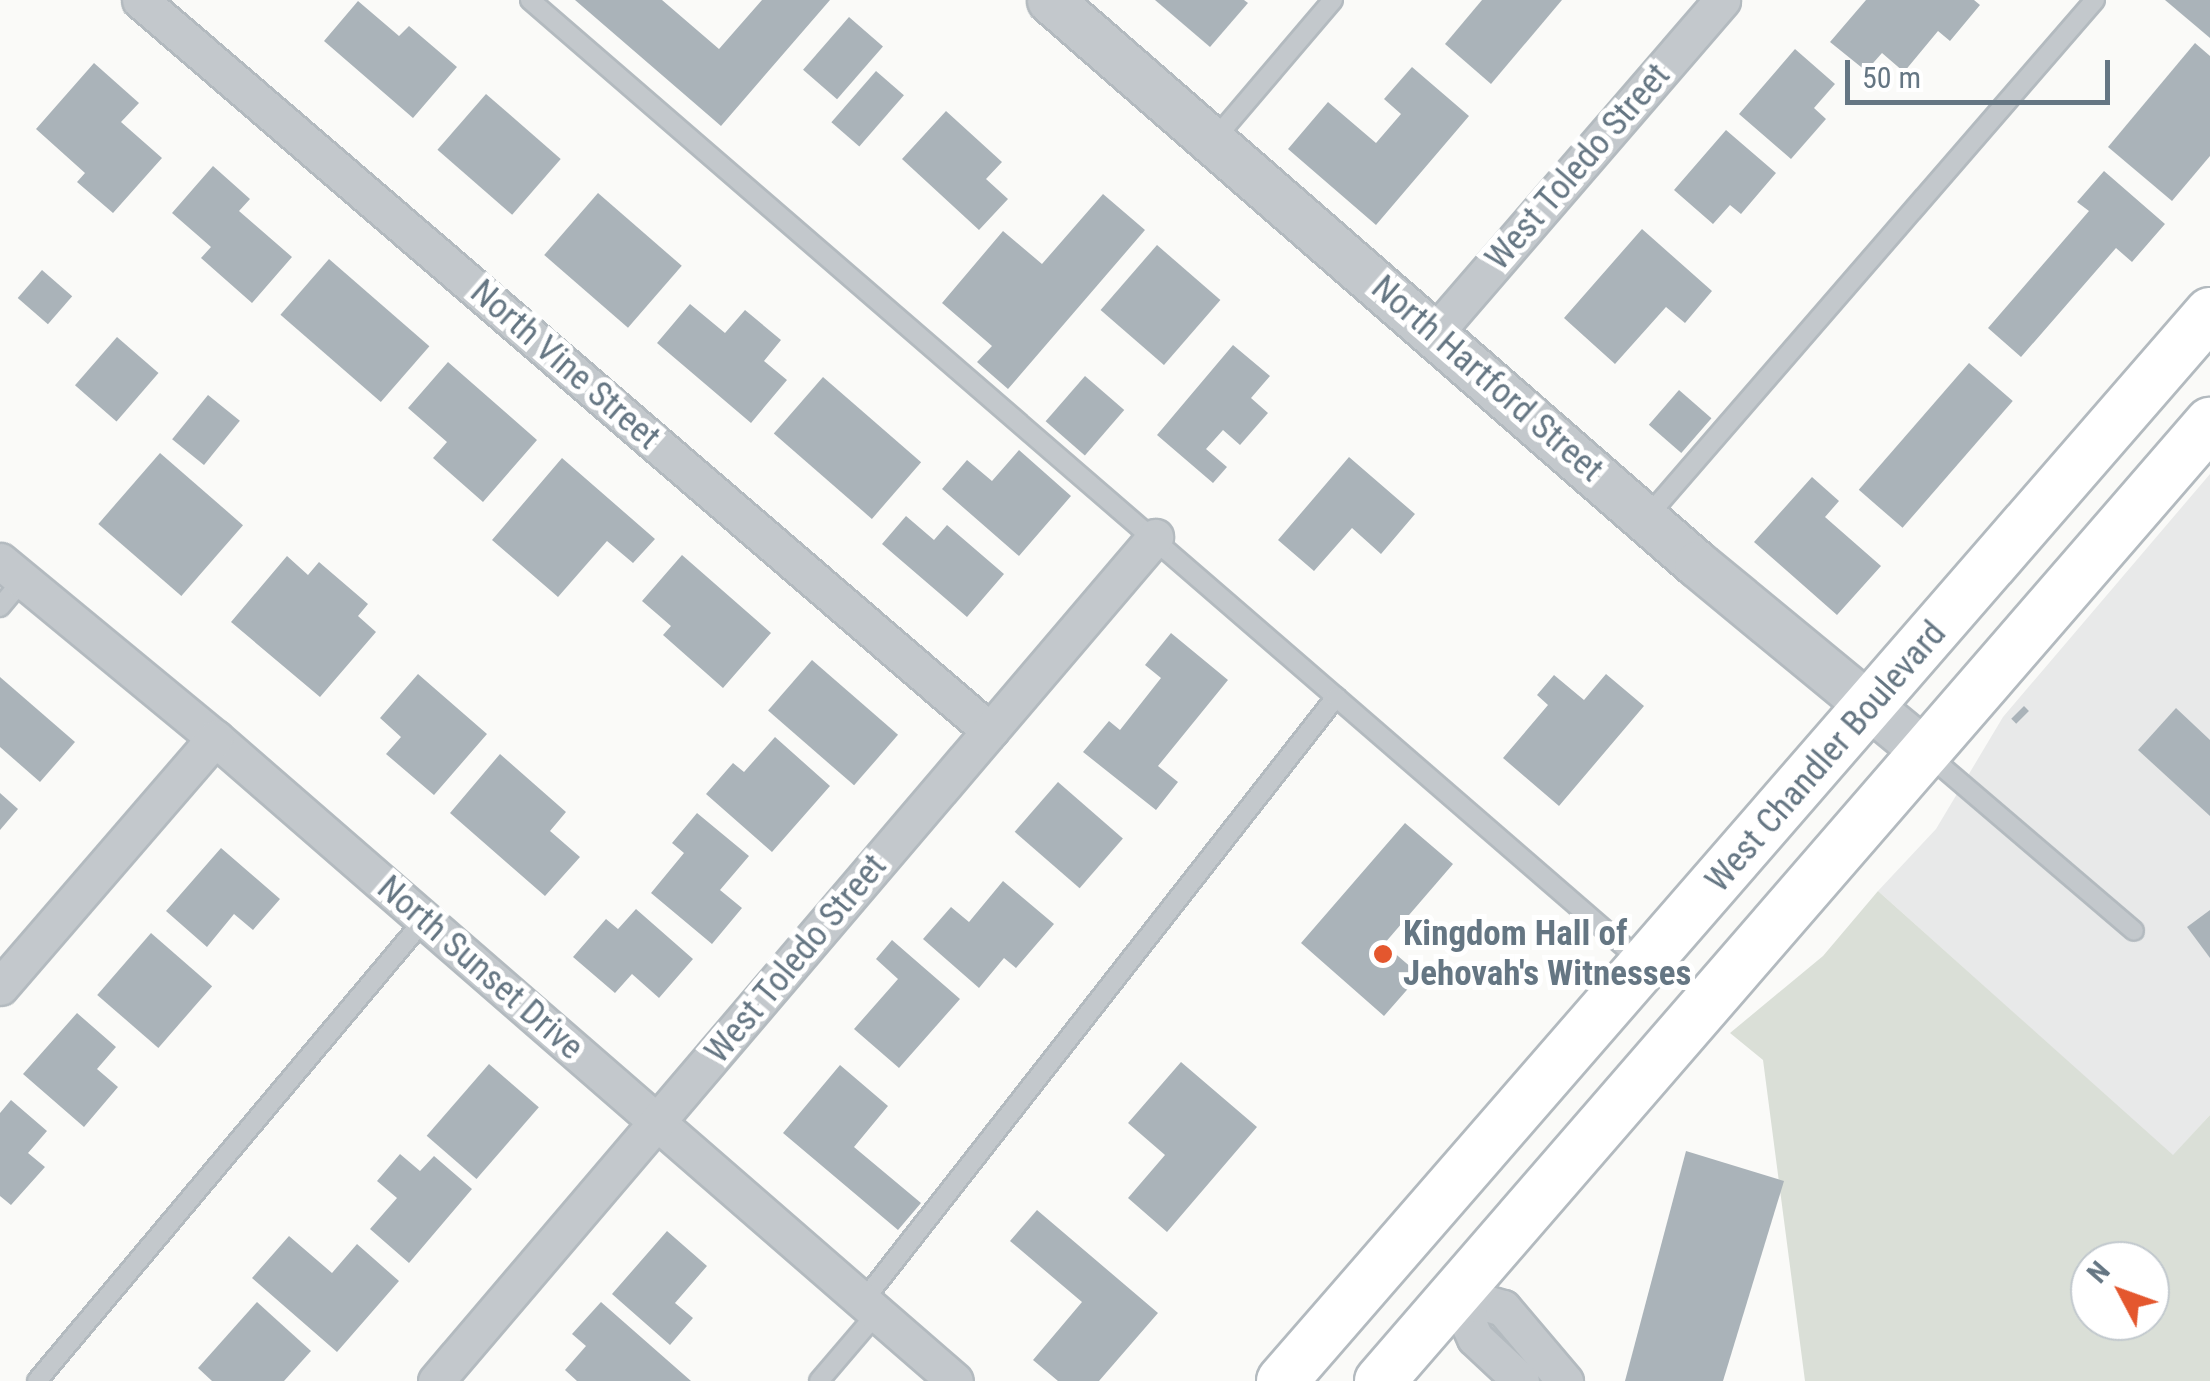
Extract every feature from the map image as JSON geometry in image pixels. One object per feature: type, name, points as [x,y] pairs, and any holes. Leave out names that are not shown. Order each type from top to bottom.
[{"type":"main road","name":"West Chandler Boulevard","points":[[1282,1381],[2210,313]]},
{"type":"main road","name":"West Chandler Boulevard","points":[[1380,1381],[2210,423]]},
{"type":"street","name":"North Vine Street","points":[[140,0],[990,730]]},
{"type":"street","name":"North Hartford Street","points":[[1050,0],[1647,518],[1926,754]]},
{"type":"street","name":"West Toledo Street","points":[[1434,334],[1722,0]]},
{"type":"street","name":"West Toledo Street","points":[[436,1381],[1155,537]]},
{"type":"street","name":"North Sunset Drive","points":[[12,571],[215,738],[955,1381]]},
{"type":"street","points":[[0,986],[215,738]]},
{"type":"street","points":[[1455,1294],[1475,1338],[1521,1381]]},
{"type":"street","points":[[1455,1294],[1503,1308],[1565,1381]]},
{"type":"lane","points":[[530,0],[1646,965]]},
{"type":"lane","points":[[1213,142],[1333,0]]},
{"type":"lane","points":[[1647,518],[2096,0]]},
{"type":"lane","points":[[0,608],[12,571]]},
{"type":"lane","points":[[819,1381],[870,1307],[1336,696]]},
{"type":"lane","points":[[1926,754],[2134,932]]},
{"type":"lane","points":[[37,1381],[424,920]]},
{"type":"shaded area","points":[[2210,474],[2210,1115],[2173,1156],[1878,891],[1936,829],[2003,717]]},
{"type":"shaded area","points":[[1878,891],[2173,1155],[2210,1115],[2210,1381],[1805,1381],[1763,1060],[1730,1033],[1823,956]]},
{"type":"building","points":[[575,0],[662,0],[719,49],[762,0],[830,0],[721,126]]},
{"type":"building","points":[[1155,0],[1244,0],[1248,3],[1210,47]]},
{"type":"building","points":[[1482,0],[1562,0],[1491,84],[1445,44]]},
{"type":"building","points":[[1866,0],[1974,0],[1980,5],[1950,41],[1938,31],[1904,72],[1882,53],[1866,71],[1830,42]]},
{"type":"building","points":[[2165,0],[2210,0],[2210,38]]},
{"type":"building","points":[[358,1],[399,36],[409,26],[457,67],[413,118],[324,41]]},
{"type":"building","points":[[849,17],[883,47],[837,99],[803,70]]},
{"type":"building","points":[[2195,43],[2210,56],[2210,156],[2172,201],[2108,147]]},
{"type":"building","points":[[1795,49],[1835,84],[1814,108],[1826,119],[1791,159],[1739,114]]},
{"type":"building","points":[[94,63],[139,103],[121,122],[162,158],[113,213],[77,182],[85,173],[36,129]]},
{"type":"building","points":[[1412,67],[1469,116],[1376,225],[1288,149],[1328,102],[1376,143],[1401,114],[1384,99]]},
{"type":"building","points":[[876,71],[904,95],[859,147],[831,122]]},
{"type":"building","points":[[486,94],[561,159],[512,215],[437,150]]},
{"type":"building","points":[[946,111],[1002,162],[986,179],[1008,199],[979,230],[902,159]]},
{"type":"building","points":[[1726,130],[1776,173],[1741,214],[1730,205],[1713,224],[1674,190]]},
{"type":"building","points":[[213,166],[250,199],[239,211],[292,257],[252,303],[201,258],[211,247],[172,213]]},
{"type":"building","points":[[2104,171],[2165,224],[2132,262],[2116,248],[2021,357],[1988,328],[2089,211],[2077,202]]},
{"type":"building","points":[[598,193],[682,266],[628,328],[544,255]]},
{"type":"building","points":[[1103,194],[1145,230],[1008,389],[977,362],[992,346],[942,303],[1003,231],[1042,264]]},
{"type":"building","points":[[1642,229],[1712,291],[1685,323],[1666,307],[1615,364],[1564,318]]},
{"type":"building","points":[[1157,245],[1220,300],[1164,365],[1101,310]]},
{"type":"building","points":[[329,259],[429,346],[381,402],[280,315]]},
{"type":"building","points":[[42,270],[72,296],[48,324],[18,298]]},
{"type":"building","points":[[690,304],[725,333],[745,310],[781,340],[764,361],[787,380],[751,423],[657,343]]},
{"type":"building","points":[[117,337],[159,373],[117,421],[75,385]]},
{"type":"building","points":[[1233,345],[1270,376],[1251,398],[1268,413],[1240,445],[1223,430],[1206,449],[1227,467],[1213,483],[1157,435]]},
{"type":"building","points":[[448,362],[537,440],[483,502],[433,458],[447,442],[408,408]]},
{"type":"building","points":[[1969,363],[2013,401],[1903,528],[1859,490]]},
{"type":"building","points":[[1085,376],[1124,410],[1085,455],[1046,421]]},
{"type":"building","points":[[823,377],[921,462],[872,519],[774,434]]},
{"type":"building","points":[[1679,390],[1711,418],[1681,453],[1649,425]]},
{"type":"building","points":[[208,395],[240,421],[204,465],[172,439]]},
{"type":"building","points":[[1019,450],[1071,496],[1019,556],[942,489],[967,460],[992,481]]},
{"type":"building","points":[[160,453],[243,525],[181,596],[98,524]]},
{"type":"building","points":[[1349,457],[1415,514],[1381,554],[1352,528],[1314,571],[1278,540]]},
{"type":"building","points":[[562,458],[655,539],[633,563],[607,541],[558,597],[492,540]]},
{"type":"building","points":[[1812,477],[1839,501],[1825,517],[1881,566],[1837,615],[1754,542]]},
{"type":"building","points":[[906,516],[934,540],[947,525],[1004,574],[967,617],[882,544]]},
{"type":"building","points":[[682,555],[771,633],[723,688],[663,635],[671,626],[642,601]]},
{"type":"building","points":[[287,556],[308,575],[319,562],[368,604],[358,616],[376,632],[320,697],[231,622]]},
{"type":"building","points":[[1171,633],[1228,680],[1158,766],[1178,782],[1156,810],[1083,752],[1109,721],[1120,730],[1161,678],[1145,665]]},
{"type":"building","points":[[812,660],[898,735],[854,785],[768,711]]},
{"type":"building","points":[[418,674],[487,734],[434,795],[386,754],[401,737],[380,718]]},
{"type":"building","points":[[1606,674],[1644,706],[1559,806],[1503,758],[1548,705],[1537,695],[1554,675],[1584,700]]},
{"type":"building","points":[[0,677],[75,742],[40,782],[0,747]]},
{"type":"building","points":[[2024,706],[2029,711],[2016,724],[2011,719]]},
{"type":"building","points":[[2176,708],[2210,740],[2210,816],[2138,750]]},
{"type":"building","points":[[775,737],[830,786],[772,852],[706,794],[733,763],[744,772]]},
{"type":"building","points":[[500,754],[566,812],[550,831],[580,857],[545,896],[450,813]]},
{"type":"building","points":[[1058,782],[1123,838],[1080,888],[1015,832]]},
{"type":"building","points":[[0,793],[18,809],[0,830]]},
{"type":"building","points":[[697,813],[749,856],[720,890],[742,908],[712,944],[651,893],[684,853],[672,843]]},
{"type":"building","points":[[1405,823],[1453,864],[1384,944],[1420,975],[1384,1016],[1301,943]]},
{"type":"building","points":[[221,848],[280,899],[253,930],[234,914],[207,947],[166,911]]},
{"type":"building","points":[[1003,881],[1054,924],[1016,968],[1004,958],[979,988],[923,939],[951,907],[969,922]]},
{"type":"building","points":[[636,909],[693,959],[659,998],[632,974],[615,993],[573,957],[606,919],[618,929]]},
{"type":"building","points":[[2210,910],[2210,958],[2187,927]]},
{"type":"building","points":[[151,933],[212,986],[158,1048],[97,995]]},
{"type":"building","points":[[892,940],[960,999],[899,1068],[854,1029],[898,979],[876,959]]},
{"type":"building","points":[[77,1013],[116,1047],[97,1069],[118,1087],[84,1127],[23,1074]]},
{"type":"building","points":[[1181,1062],[1257,1127],[1167,1232],[1128,1198],[1165,1155],[1128,1123]]},
{"type":"building","points":[[489,1064],[539,1107],[476,1179],[427,1136]]},
{"type":"building","points":[[840,1065],[888,1106],[854,1147],[921,1203],[898,1230],[783,1133]]},
{"type":"building","points":[[11,1100],[47,1131],[28,1153],[45,1167],[11,1205],[0,1196],[0,1113]]},
{"type":"building","points":[[1686,1151],[1784,1181],[1723,1381],[1625,1381]]},
{"type":"building","points":[[400,1154],[420,1171],[434,1156],[472,1189],[409,1263],[370,1229],[397,1198],[377,1181]]},
{"type":"building","points":[[1037,1210],[1158,1313],[1099,1381],[1058,1381],[1033,1360],[1082,1302],[1010,1241]]},
{"type":"building","points":[[667,1231],[707,1266],[675,1303],[693,1318],[670,1345],[612,1294]]},
{"type":"building","points":[[289,1236],[332,1273],[357,1244],[399,1281],[337,1352],[252,1278]]},
{"type":"building","points":[[257,1302],[311,1351],[284,1381],[212,1381],[198,1368]]},
{"type":"building","points":[[601,1302],[691,1381],[577,1381],[565,1370],[586,1346],[572,1334]]},
{"type":"place","name":"Kingdom Hall of Jehovah's Witnesses","points":[[1383,954]]}]
